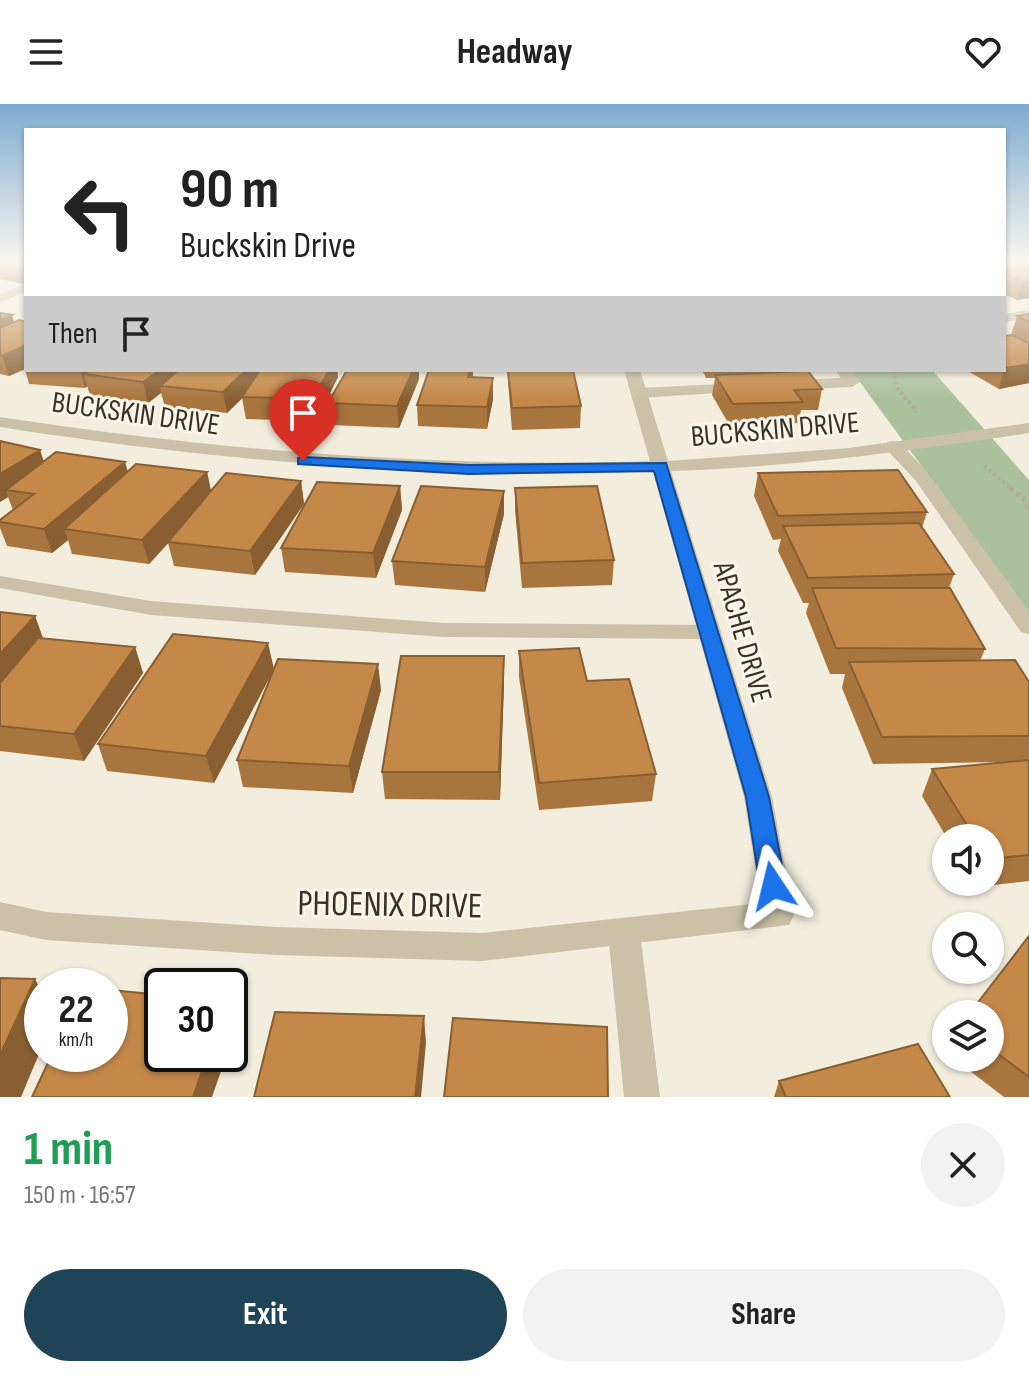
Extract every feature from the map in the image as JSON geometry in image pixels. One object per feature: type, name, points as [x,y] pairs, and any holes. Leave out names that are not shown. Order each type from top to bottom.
[{"type":"street","points":[[1006,318],[1029,314]]},
{"type":"street","name":"APACHE DRIVE","points":[[633,372],[758,797],[778,915]]},
{"type":"street","points":[[639,393],[852,382],[844,372]]},
{"type":"street","name":"BUCKSKIN DRIVE","points":[[0,422],[200,452],[329,464],[469,469],[661,466],[791,459],[1029,428]]},
{"type":"street","points":[[893,446],[922,477],[1029,627]]},
{"type":"street","points":[[0,582],[151,608],[444,630],[710,632]]},
{"type":"street","name":"PHOENIX DRIVE","points":[[0,916],[46,926],[245,939],[482,947],[778,915]]},
{"type":"street","points":[[624,932],[642,1097]]},
{"type":"path","points":[[893,372],[892,380],[898,392],[925,419]]},
{"type":"path","points":[[974,458],[1024,499],[1029,509]]},
{"type":"green space","points":[[852,372],[934,372],[1029,480],[1029,612]]},
{"type":"building","points":[[0,313],[12,315],[0,320]]},
{"type":"building","points":[[1029,314],[1029,322],[1017,316]]},
{"type":"building","points":[[19,320],[24,321],[24,346],[0,355],[0,328]]},
{"type":"building","points":[[1013,335],[1029,343],[1029,364],[1006,368],[1006,336]]},
{"type":"building","points":[[87,372],[157,372],[143,382],[84,374]]},
{"type":"building","points":[[177,372],[244,372],[223,392],[160,386]]},
{"type":"building","points":[[259,372],[328,372],[313,399],[242,397]]},
{"type":"building","points":[[346,372],[412,372],[397,406],[328,403]]},
{"type":"building","points":[[428,372],[469,372],[468,377],[493,378],[487,407],[417,405]]},
{"type":"building","points":[[508,372],[573,372],[581,406],[512,408]]},
{"type":"building","points":[[809,372],[822,389],[794,390],[803,402],[733,404],[715,375]]},
{"type":"building","points":[[0,441],[40,450],[0,474]]},
{"type":"building","points":[[56,452],[125,462],[44,529],[0,522],[34,494],[6,490]]},
{"type":"building","points":[[136,464],[207,472],[142,540],[64,529]]},
{"type":"building","points":[[898,470],[927,512],[778,516],[758,473]]},
{"type":"building","points":[[226,473],[301,481],[250,551],[168,542]]},
{"type":"building","points":[[317,482],[400,486],[373,553],[281,548]]},
{"type":"building","points":[[421,486],[504,491],[485,567],[392,561]]},
{"type":"building","points":[[597,486],[614,560],[522,563],[515,488]]},
{"type":"building","points":[[919,523],[954,574],[808,578],[783,526]]},
{"type":"building","points":[[812,588],[950,588],[985,649],[836,648]]},
{"type":"building","points":[[0,612],[35,616],[0,654]]},
{"type":"building","points":[[173,634],[268,643],[206,756],[98,744]]},
{"type":"building","points":[[38,638],[135,647],[74,734],[0,726],[0,683]]},
{"type":"building","points":[[579,648],[587,681],[629,679],[656,774],[539,783],[519,651]]},
{"type":"building","points":[[401,656],[504,656],[499,772],[382,772]]},
{"type":"building","points":[[278,659],[378,664],[349,766],[237,760]]},
{"type":"building","points":[[1015,660],[1029,682],[1029,736],[882,737],[849,662]]},
{"type":"building","points":[[1029,760],[1029,855],[1004,858],[1004,824],[966,824],[932,769]]},
{"type":"building","points":[[1029,936],[1029,1077],[1004,1058],[1004,1000],[980,1000],[992,984],[1004,984],[1004,968]]},
{"type":"building","points":[[0,978],[24,979],[24,1003],[0,1055]]},
{"type":"building","points":[[128,992],[144,993],[144,1072],[202,1072],[193,1097],[32,1097],[44,1072],[128,1072]]},
{"type":"building","points":[[275,1012],[424,1016],[415,1097],[254,1097]]},
{"type":"building","points":[[453,1018],[607,1027],[608,1097],[444,1097]]},
{"type":"building","points":[[918,1044],[932,1072],[950,1097],[786,1097],[779,1081]]},
{"type":"route","points":[[303,461],[469,469],[589,470],[661,466],[758,797],[773,886]]}]
